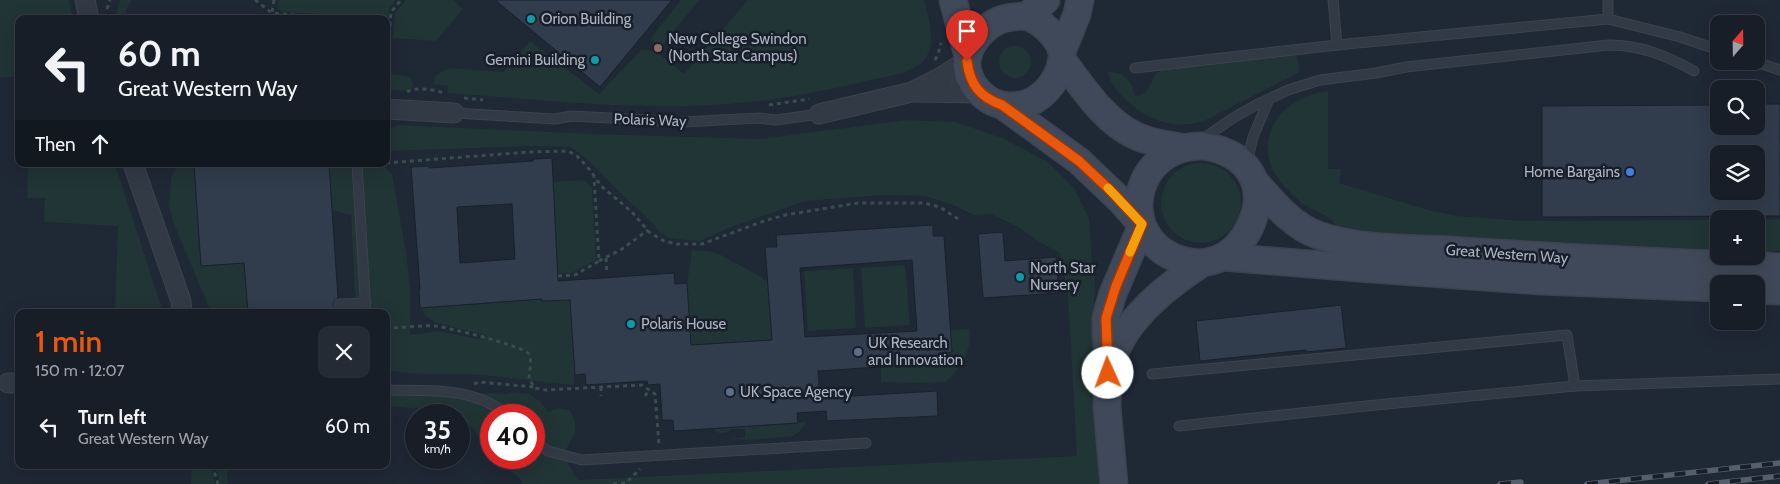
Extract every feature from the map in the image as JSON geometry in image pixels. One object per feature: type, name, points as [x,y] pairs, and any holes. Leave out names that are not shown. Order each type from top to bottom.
[{"type":"main road","points":[[953,0],[967,59],[968,72],[991,99],[1079,161],[1142,224],[1150,239],[1162,251],[1182,260],[1212,260]]},
{"type":"main road","points":[[991,99],[1020,105],[1041,96],[1054,81],[1080,0]]},
{"type":"main road","points":[[967,59],[977,38],[993,24],[1026,8],[1054,37],[1062,56],[1095,102],[1122,128],[1146,140],[1188,147],[1203,146],[1224,150],[1236,157],[1250,175],[1255,207],[1250,226],[1243,240],[1175,282],[1147,307],[1126,332],[1109,362]]},
{"type":"main road","points":[[1114,484],[1107,407],[1109,362],[1106,318],[1114,289],[1142,224],[1139,201],[1144,183],[1158,163],[1172,153],[1188,147]]},
{"type":"main road","name":"Great Western Way","points":[[1250,175],[1274,204],[1298,224],[1317,235],[1337,241],[1370,245],[1539,256],[1780,267]]},
{"type":"main road","name":"Great Western Way","points":[[1212,260],[1541,281],[1710,288]]},
{"type":"main road","points":[[1765,290],[1780,291]]},
{"type":"street","points":[[85,0],[88,15]]},
{"type":"street","name":"Polaris Way","points":[[912,92],[943,76],[967,59]]},
{"type":"street","name":"Polaris Way","points":[[817,106],[912,92],[991,99]]},
{"type":"street","name":"Polaris Way","points":[[390,109],[456,105]]},
{"type":"street","points":[[134,167],[184,309]]},
{"type":"lane","points":[[1333,0],[1337,46]]},
{"type":"lane","points":[[1608,0],[1608,19]]},
{"type":"lane","points":[[1136,68],[1608,19],[1680,37],[1710,47]]},
{"type":"lane","points":[[1188,147],[1233,118],[1288,90],[1320,80],[1414,66],[1609,45],[1624,45],[1648,50],[1668,57],[1694,71]]},
{"type":"lane","points":[[1765,65],[1780,70]]},
{"type":"lane","points":[[1250,175],[1253,137],[1269,100]]},
{"type":"lane","name":"Polaris Way","points":[[456,105],[555,119],[572,116],[684,122],[756,118],[776,120],[817,106]]},
{"type":"lane","points":[[339,304],[366,308],[357,167]]},
{"type":"lane","points":[[1152,374],[1567,335],[1575,386]]},
{"type":"lane","points":[[1180,426],[1575,386],[1780,379]]},
{"type":"lane","points":[[390,390],[451,392],[471,395],[490,404]]},
{"type":"lane","points":[[545,449],[582,460],[866,443]]},
{"type":"path","points":[[107,9],[110,0]]},
{"type":"path","points":[[254,0],[272,13],[293,15]]},
{"type":"path","points":[[272,13],[274,0]]},
{"type":"path","points":[[390,15],[401,0]]},
{"type":"path","points":[[942,36],[941,48],[932,64],[943,76]]},
{"type":"path","points":[[400,95],[411,89],[438,91],[445,94]]},
{"type":"path","points":[[456,105],[484,100]]},
{"type":"path","points":[[761,106],[817,106]]},
{"type":"path","points":[[390,163],[568,151],[577,156],[606,191],[632,212],[656,237],[677,244],[697,245],[785,215],[842,205],[883,202],[924,203],[940,208],[961,221]]},
{"type":"path","points":[[594,176],[599,261]]},
{"type":"path","points":[[558,276],[575,275],[622,249],[648,230]]},
{"type":"path","points":[[606,258],[607,274]]},
{"type":"path","points":[[390,328],[435,326],[517,348],[528,354],[531,360],[529,379],[535,388]]},
{"type":"path","points":[[451,392],[479,382],[544,390],[642,385],[655,394],[660,467],[640,469],[626,483],[613,484]]},
{"type":"path","points":[[601,387],[601,396]]},
{"type":"path","points":[[645,396],[649,390]]},
{"type":"path","points":[[213,469],[218,484]]},
{"type":"shaded area","points":[[0,0],[69,0],[72,15],[15,15],[15,76],[0,78]]},
{"type":"shaded area","points":[[120,0],[132,0],[127,8],[126,15],[116,15]]},
{"type":"shaded area","points":[[279,0],[396,0],[390,7],[389,15],[336,15],[284,12],[278,9]]},
{"type":"shaded area","points":[[406,0],[453,0],[463,9],[436,41],[393,38],[395,13]]},
{"type":"shaded area","points":[[681,0],[699,0],[661,47],[650,39]]},
{"type":"shaded area","points":[[748,0],[924,0],[929,17],[931,35],[929,52],[925,60],[918,66],[903,73],[789,97],[712,105],[637,106],[560,102],[447,93],[448,86],[433,84],[436,75],[449,68],[504,72],[530,41],[599,94],[641,50],[653,51],[684,74]]},
{"type":"shaded area","points":[[1292,45],[1299,63],[1298,73],[1204,121],[1192,124],[1170,124],[1149,117],[1122,96],[1111,82],[1108,72],[1114,72],[1127,78],[1135,96],[1145,93],[1155,76],[1162,69],[1178,66],[1177,59]]},
{"type":"shaded area","points":[[1015,46],[1021,47],[1026,51],[1030,56],[1030,68],[1026,73],[1021,77],[1015,78],[1009,77],[1004,73],[1000,68],[999,62],[1000,56],[1004,51],[1009,47]]},
{"type":"shaded area","points":[[390,74],[410,77],[412,88],[409,91],[390,90]]},
{"type":"shaded area","points":[[1328,91],[1328,169],[1341,169],[1339,183],[1428,210],[1458,216],[1522,221],[1710,220],[1710,254],[1378,236],[1339,230],[1332,220],[1309,208],[1292,195],[1277,176],[1268,156],[1270,133],[1276,120],[1292,104],[1313,94]]},
{"type":"shaded area","points":[[907,120],[956,122],[1002,138],[1047,161],[1075,189],[1089,219],[1092,265],[1095,278],[1094,316],[1102,484],[522,484],[522,481],[509,469],[545,469],[545,408],[548,412],[558,408],[570,410],[575,421],[575,432],[566,450],[567,462],[578,480],[1077,456],[1068,294],[1060,253],[1039,242],[1018,227],[991,214],[974,215],[953,205],[925,196],[882,195],[806,201],[731,227],[700,241],[685,240],[669,238],[661,233],[591,163],[571,147],[533,146],[390,151],[390,128],[399,125],[760,139]]},
{"type":"shaded area","points":[[1193,163],[1209,163],[1230,174],[1241,195],[1241,211],[1230,232],[1209,243],[1193,243],[1179,237],[1167,225],[1161,211],[1161,195],[1167,181],[1179,169]]},
{"type":"shaded area","points":[[28,167],[116,167],[162,309],[115,309],[118,226],[44,222],[45,198],[27,198]]},
{"type":"shaded area","points":[[176,167],[194,167],[201,266],[244,263],[248,309],[210,309],[173,222],[169,205],[171,178]]},
{"type":"shaded area","points":[[329,167],[384,167],[392,174],[406,252],[410,287],[410,335],[438,331],[478,339],[487,336],[434,322],[425,315],[422,308],[542,299],[543,301],[559,300],[572,288],[574,385],[502,377],[414,373],[390,370],[390,309],[356,309],[351,215],[332,210]]},
{"type":"shaded area","points":[[585,180],[592,188],[596,260],[572,273],[558,273],[552,182]]},
{"type":"shaded area","points":[[1780,219],[1780,251],[1765,252],[1765,220]]},
{"type":"shaded area","points":[[692,250],[719,254],[764,280],[768,280],[772,340],[691,345],[687,283]]},
{"type":"shaded area","points":[[905,265],[910,325],[865,328],[861,268]]},
{"type":"shaded area","points":[[853,268],[856,328],[808,331],[804,271]]},
{"type":"shaded area","points":[[970,329],[969,344],[965,358],[957,370],[945,382],[881,382],[881,367],[941,363],[940,353],[950,330]]},
{"type":"shaded area","points":[[514,392],[530,394],[542,404],[480,404],[480,437],[470,426],[470,404],[405,404],[405,407],[390,406],[390,393],[461,395],[506,394]]},
{"type":"shaded area","points":[[807,422],[793,436],[751,440],[729,439],[745,437],[745,429],[730,429],[729,432],[720,433],[716,432],[713,428]]},
{"type":"shaded area","points":[[192,469],[211,469],[215,484],[191,484]]},
{"type":"shaded area","points":[[216,469],[228,469],[228,484],[220,484]]},
{"type":"building","name":"Gemini Building","points":[[495,0],[672,0],[600,87]]},
{"type":"building","name":"Home Bargains","points":[[1765,104],[1780,104],[1780,216],[1765,216],[1765,210],[1710,210],[1710,216],[1542,217],[1542,106],[1710,105],[1710,135],[1765,135]]},
{"type":"building","name":"Polaris House","points":[[552,158],[558,281],[674,273],[675,284],[687,283],[691,345],[772,340],[765,247],[777,247],[776,235],[933,225],[933,236],[944,236],[952,352],[940,353],[941,363],[818,371],[820,398],[937,391],[938,416],[827,421],[826,411],[797,413],[798,423],[674,431],[673,420],[662,420],[660,384],[648,385],[647,381],[586,385],[585,374],[575,375],[570,300],[542,301],[542,299],[420,308],[411,167],[429,166],[429,168],[533,161],[533,159]],"holes":[[[512,204],[515,259],[460,263],[457,207]],[[912,260],[917,331],[805,337],[800,268]]]},
{"type":"building","points":[[194,167],[329,167],[338,298],[334,301],[333,305],[336,309],[248,309],[244,263],[201,266]]},
{"type":"building","name":"North Star Nursery","points":[[1003,232],[1005,261],[1056,257],[1059,293],[983,298],[978,234]]},
{"type":"building","points":[[1341,305],[1346,348],[1306,352],[1306,350],[1200,361],[1196,321]]},
{"type":"railway","points":[[1587,484],[1780,463]]},
{"type":"railway","points":[[1708,484],[1780,476]]},
{"type":"railway","points":[[1500,484],[1521,482]]},
{"type":"slow traffic","points":[[1108,188],[1142,224],[1130,252]]},
{"type":"place","name":"Orion Building","points":[[531,19]]},
{"type":"place","name":"New College Swindon (North Star Campus)","points":[[658,48]]},
{"type":"place","name":"Gemini Building","points":[[595,60]]},
{"type":"place","name":"Home Bargains","points":[[1630,172]]},
{"type":"place","name":"North Star Nursery","points":[[1020,277]]},
{"type":"place","name":"Polaris House","points":[[631,324]]},
{"type":"place","name":"UK Research and Innovation","points":[[858,352]]},
{"type":"place","name":"UK Space Agency","points":[[730,392]]},
{"type":"route","points":[[967,61],[968,72],[980,93],[993,102],[1002,105],[1060,145],[1088,168],[1142,224],[1120,275],[1106,318],[1108,373]]}]
